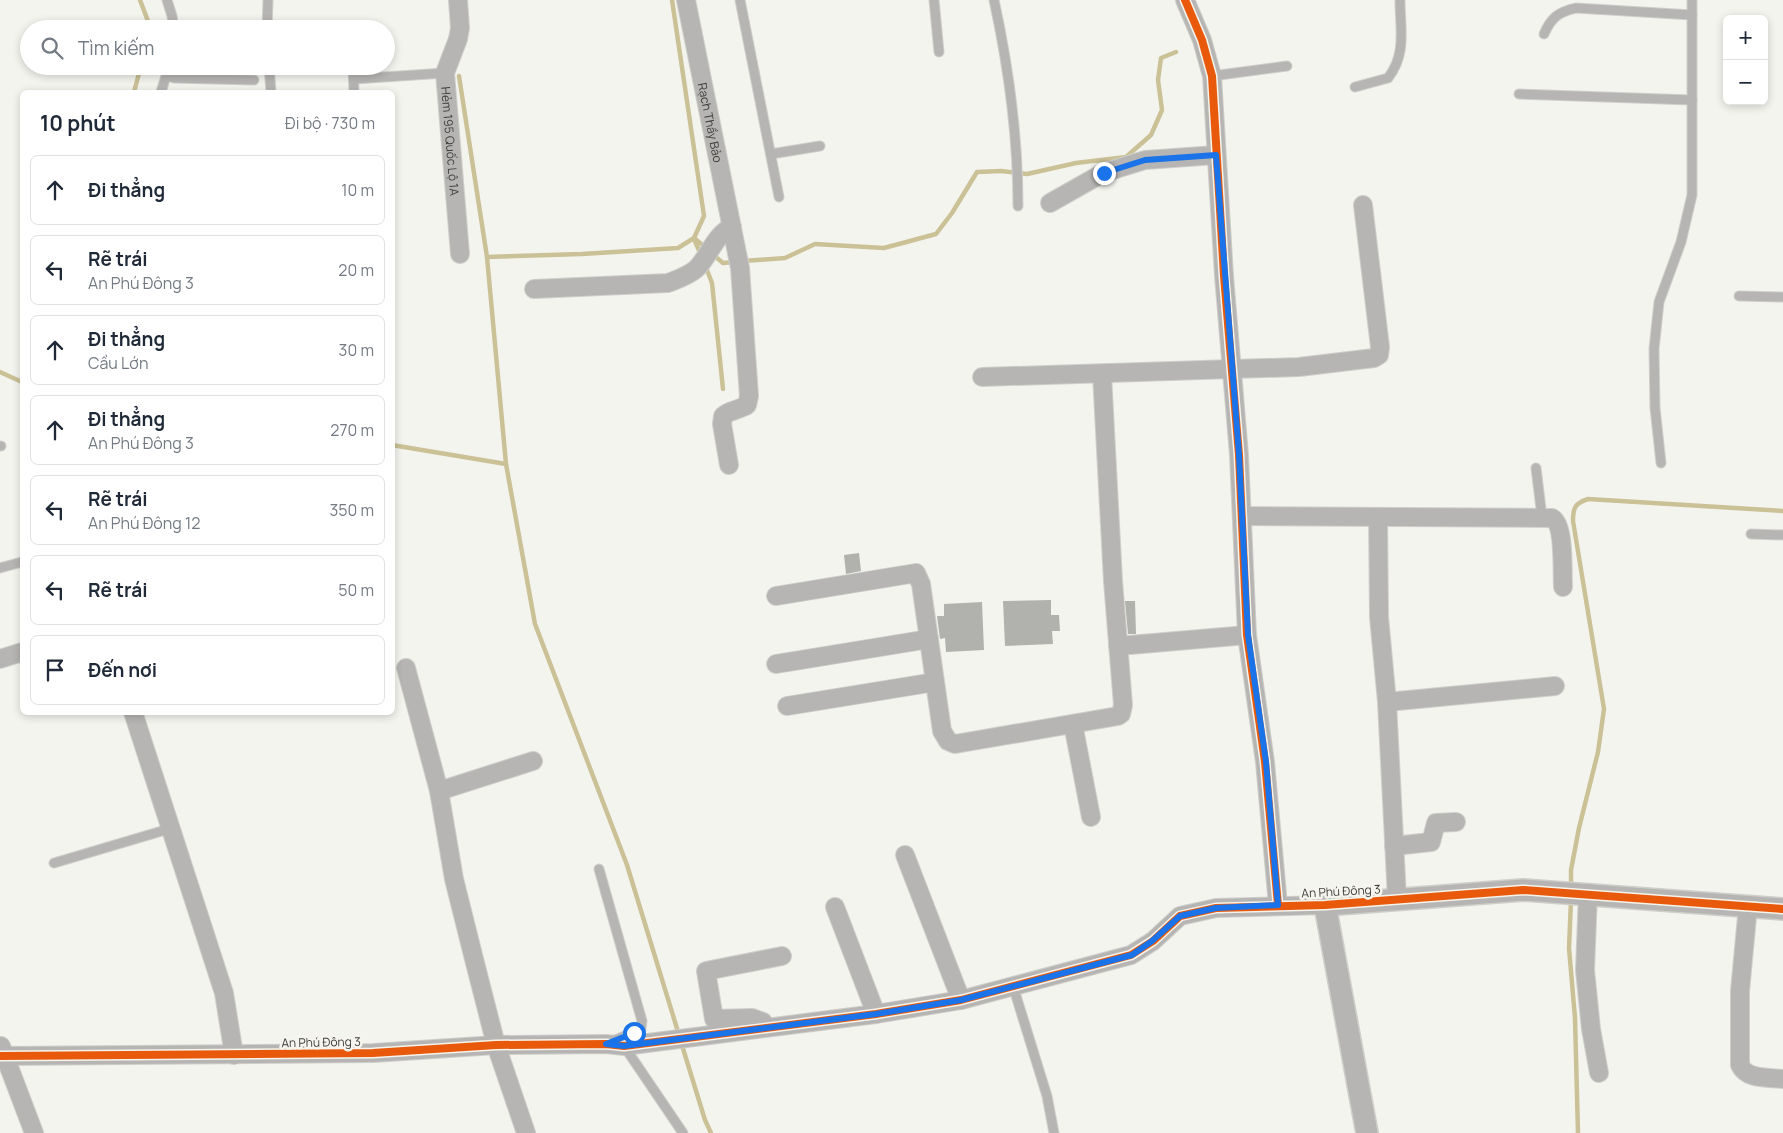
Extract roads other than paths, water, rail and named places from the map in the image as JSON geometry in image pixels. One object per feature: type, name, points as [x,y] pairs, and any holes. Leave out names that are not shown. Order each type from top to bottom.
[{"type":"street","name":"Hẻm 195 Quốc Lộ 1A","points":[[458,0],[460,28],[458,39],[445,73],[460,254]]},
{"type":"street","name":"Rạch Thầy Bảo","points":[[686,0],[740,268],[749,396],[747,405],[740,410],[729,411],[723,416],[722,424],[729,465]]},
{"type":"street","points":[[1185,0],[1202,40],[1212,76],[1231,370],[1239,455],[1248,635],[1266,762],[1278,905]]},
{"type":"street","points":[[1050,203],[1104,173],[1145,160],[1216,155]]},
{"type":"street","points":[[982,377],[1299,368],[1368,359],[1379,355],[1380,347],[1362,205]]},
{"type":"street","points":[[534,289],[668,283],[684,277],[698,267],[723,233],[734,236]]},
{"type":"street","points":[[776,596],[916,573],[921,584],[942,731],[948,741],[955,744],[1121,714],[1123,705],[1102,374]]},
{"type":"street","points":[[1242,516],[1552,518],[1559,525],[1563,587]]},
{"type":"street","points":[[1378,517],[1379,617],[1387,702],[1397,899]]},
{"type":"street","points":[[1118,646],[1248,635]]},
{"type":"street","points":[[776,664],[929,639]]},
{"type":"street","points":[[0,659],[20,653]]},
{"type":"street","points":[[406,668],[439,791],[454,879],[496,1045],[526,1133]]},
{"type":"street","points":[[787,706],[935,682]]},
{"type":"street","points":[[1387,702],[1555,686]]},
{"type":"street","points":[[134,715],[224,993],[234,1055]]},
{"type":"street","points":[[1073,724],[1091,817]]},
{"type":"street","points":[[439,791],[533,761]]},
{"type":"street","points":[[1394,846],[1432,842],[1436,823],[1456,822]]},
{"type":"street","points":[[905,855],[961,1000]]},
{"type":"street","name":"An Phú Đông 3","points":[[1,1051],[234,1055],[374,1053],[496,1045],[606,1044],[624,1046],[876,1014],[961,1000],[1132,955],[1152,941],[1180,916],[1216,908],[1278,905],[1325,906],[1523,890],[1577,892],[1783,909]]},
{"type":"street","points":[[1577,892],[1591,1029],[1599,1073]]},
{"type":"street","points":[[1325,906],[1368,1133]]},
{"type":"street","points":[[1748,906],[1740,991],[1740,1066],[1743,1072],[1751,1076],[1783,1079]]},
{"type":"street","points":[[835,907],[876,1014]]},
{"type":"street","points":[[772,1027],[752,1018],[714,1019],[705,976],[706,971],[782,956]]},
{"type":"street","points":[[1,1051],[34,1133]]},
{"type":"lane","points":[[167,0],[173,20]]},
{"type":"lane","points":[[267,20],[268,0]]},
{"type":"lane","points":[[740,0],[779,197]]},
{"type":"lane","points":[[934,0],[939,52]]},
{"type":"lane","points":[[994,0],[1013,98],[1018,162],[1018,206]]},
{"type":"lane","points":[[1355,87],[1388,78],[1398,62],[1402,45],[1400,0]]},
{"type":"lane","points":[[1661,462],[1656,408],[1654,348],[1659,302],[1681,242],[1692,195],[1692,0]]},
{"type":"lane","points":[[1544,34],[1549,22],[1560,12],[1576,8],[1692,15]]},
{"type":"lane","points":[[1212,76],[1288,66]]},
{"type":"lane","points":[[354,79],[445,73]]},
{"type":"lane","points":[[161,90],[166,75]]},
{"type":"lane","points":[[171,75],[174,78],[254,80]]},
{"type":"lane","points":[[270,75],[271,90]]},
{"type":"lane","points":[[354,75],[354,90]]},
{"type":"lane","points":[[1519,94],[1692,100]]},
{"type":"lane","points":[[771,154],[820,146]]},
{"type":"lane","points":[[1739,296],[1783,297]]},
{"type":"lane","points":[[1536,468],[1542,517]]},
{"type":"lane","points":[[1751,534],[1783,535]]},
{"type":"lane","points":[[0,568],[20,563]]},
{"type":"lane","points":[[54,863],[172,828]]},
{"type":"lane","points":[[599,869],[642,1021],[641,1029],[606,1044]]},
{"type":"lane","points":[[1013,986],[1042,1078],[1054,1133]]},
{"type":"lane","points":[[624,1046],[683,1133]]},
{"type":"waterway","points":[[140,0],[148,20]]},
{"type":"waterway","points":[[487,257],[678,248],[694,238],[704,216],[672,0]]},
{"type":"waterway","points":[[743,261],[785,258],[815,244],[884,248],[936,234],[952,213],[977,172],[1001,171],[1027,174],[1076,163],[1126,157],[1151,135],[1162,110],[1158,80],[1161,58],[1176,52]]},
{"type":"waterway","points":[[135,90],[139,75]]},
{"type":"waterway","points":[[459,76],[487,257],[506,464],[535,624],[627,865],[679,1035]]},
{"type":"waterway","points":[[694,238],[706,248]]},
{"type":"waterway","points":[[694,239],[701,255]]},
{"type":"waterway","points":[[711,253],[723,263],[735,262]]},
{"type":"waterway","points":[[705,265],[712,283],[723,389]]},
{"type":"waterway","points":[[0,372],[20,381]]},
{"type":"waterway","points":[[395,446],[506,464]]},
{"type":"waterway","points":[[1571,887],[1571,870],[1579,828],[1598,752],[1604,709],[1573,521],[1576,507],[1580,502],[1588,499],[1783,511]]},
{"type":"waterway","points":[[1571,900],[1569,948],[1575,1018],[1578,1133]]},
{"type":"waterway","points":[[681,1042],[705,1120],[711,1133]]}]
